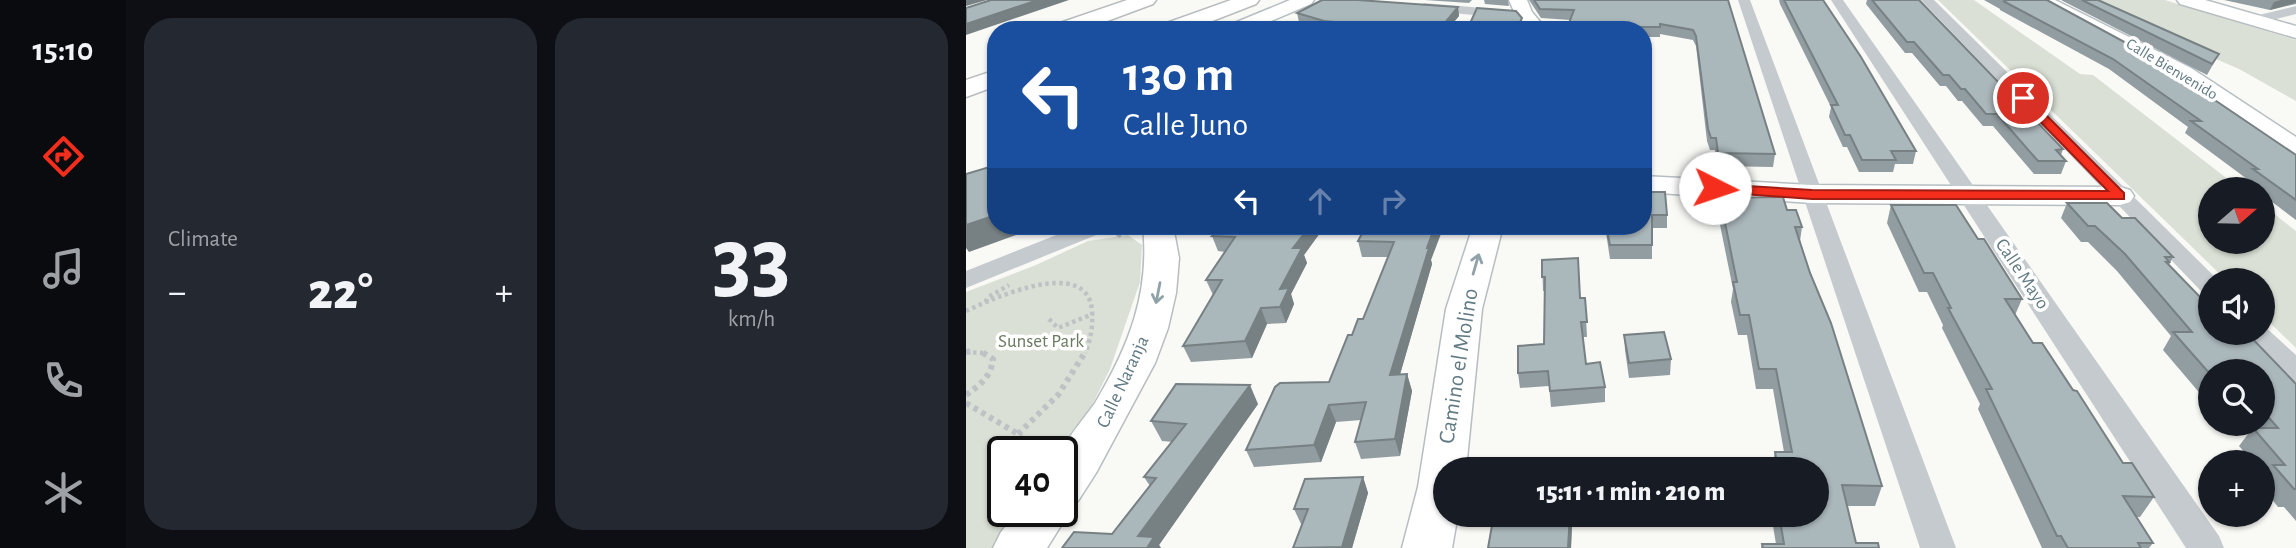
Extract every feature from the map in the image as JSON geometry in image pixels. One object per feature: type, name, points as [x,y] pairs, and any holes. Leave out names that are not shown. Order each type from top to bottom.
[{"type":"highway","points":[[1087,21],[1146,0]]},
{"type":"highway","points":[[1138,21],[1193,0]]},
{"type":"highway","points":[[1193,21],[1249,0]]},
{"type":"highway","points":[[966,89],[987,67]]},
{"type":"highway","points":[[966,104],[987,96]]},
{"type":"street","points":[[1255,21],[1305,0]]},
{"type":"street","points":[[1744,0],[1938,548]]},
{"type":"street","name":"Calle Mayo","points":[[1837,0],[2206,548]]},
{"type":"street","points":[[1927,0],[2198,274]]},
{"type":"street","name":"Calle Bienvenido","points":[[2042,0],[2183,73],[2296,148]]},
{"type":"street","points":[[2186,0],[2296,32]]},
{"type":"street","points":[[1406,5],[1521,7]]},
{"type":"street","points":[[2256,20],[2296,10]]},
{"type":"street","points":[[1652,185],[1812,194],[2120,196]]},
{"type":"street","points":[[966,279],[1076,235]]},
{"type":"street","name":"Calle Naranja","points":[[1078,465],[1101,431],[1142,350],[1159,293],[1164,246],[1161,235]]},
{"type":"street","name":"Camino el Molino","points":[[1427,548],[1443,475],[1464,309],[1485,235]]},
{"type":"street","points":[[2270,345],[2296,372]]},
{"type":"street","points":[[1018,548],[1034,527]]},
{"type":"path","points":[[966,311],[1005,295],[1061,283],[1080,286],[1090,296],[1093,314],[1092,331],[1081,362],[1051,406],[1018,434],[966,403]]},
{"type":"path","points":[[1049,319],[1058,328],[1093,314]]},
{"type":"path","points":[[966,352],[979,351],[993,359],[992,372],[981,385],[966,395]]},
{"type":"green space","points":[[1938,0],[1974,0],[2080,74],[2093,75],[2225,177],[2198,177],[2198,253]]},
{"type":"green space","points":[[2081,0],[2165,0],[2296,40],[2296,101],[2239,69]]},
{"type":"green space","points":[[2275,214],[2296,231],[2296,348],[2275,328],[2275,268],[2214,268],[2199,254],[2275,254]]},
{"type":"green space","name":"Sunset Park","points":[[1128,235],[1142,245],[1140,282],[1110,369],[1076,436],[987,436],[987,527],[1012,527],[996,548],[966,548],[966,292],[1088,241]]},
{"type":"building","points":[[991,0],[1038,0],[966,24],[966,8]]},
{"type":"building","points":[[1322,0],[1458,7],[1447,21],[1324,21],[1297,13]]},
{"type":"building","points":[[1534,0],[1728,0],[1775,154],[1718,153],[1716,138],[1711,138],[1708,129],[1693,30],[1660,24],[1660,27],[1652,27],[1652,21],[1570,21],[1574,10],[1540,9]]},
{"type":"building","points":[[1784,0],[1823,0],[1861,57],[1916,151],[1891,151],[1896,160],[1862,160],[1850,135],[1845,135],[1831,105],[1838,105]]},
{"type":"building","points":[[1872,0],[1919,0],[2063,149],[2056,150],[2066,161],[2038,161],[1997,114],[1986,114],[1965,89],[1961,89],[1949,75],[1943,75],[1914,42],[1907,42]]},
{"type":"building","points":[[2047,0],[2200,83],[2197,88],[2296,155],[2296,200],[2275,185],[2275,177],[2264,177],[2253,169],[2258,169],[2191,121],[2201,121],[2113,59],[2005,1]]},
{"type":"building","points":[[2082,0],[2098,0],[2219,54],[2212,64]]},
{"type":"building","points":[[1477,8],[1516,11],[1522,18],[1521,21],[1471,21]]},
{"type":"building","points":[[987,168],[987,218],[966,225],[966,174]]},
{"type":"building","points":[[1652,192],[1665,192],[1667,215],[1652,215]]},
{"type":"building","points":[[1783,197],[1787,210],[1796,210],[1802,227],[1795,227],[1810,273],[1831,323],[1882,486],[1842,485],[1856,543],[1878,543],[1879,548],[1763,548],[1762,544],[1784,544],[1781,527],[1829,527],[1829,457],[1776,457],[1775,452],[1792,452],[1776,369],[1759,369],[1749,315],[1740,315],[1733,282],[1737,282],[1720,198]]},
{"type":"building","points":[[2067,203],[2107,203],[2122,218],[2135,218],[2173,257],[2165,257],[2169,262],[2166,262],[2198,295],[2198,345],[2258,345],[2272,359],[2198,360],[2173,332],[2192,332],[2125,254],[2095,226],[2088,226]]},
{"type":"building","points":[[1891,205],[1956,205],[1978,239],[1984,239],[2022,299],[2005,299],[2033,343],[2042,343],[2073,390],[2077,391],[2123,463],[2132,463],[2154,497],[2123,496],[2153,543],[2138,543],[2141,548],[2068,548],[2061,536],[2057,536],[1986,389],[1992,389],[1948,308],[1951,308],[1933,273],[1924,273]]},
{"type":"building","points":[[1303,235],[1293,248],[1302,248],[1280,289],[1289,288],[1280,307],[1261,308],[1245,341],[1183,346],[1222,280],[1206,280],[1235,237],[1212,236]]},
{"type":"building","points":[[1361,235],[1432,235],[1390,375],[1407,374],[1395,439],[1355,442],[1366,402],[1329,405],[1314,445],[1246,450],[1275,387],[1280,383],[1329,382],[1348,335],[1352,335],[1358,319],[1363,319],[1394,242],[1358,241]]},
{"type":"building","points":[[1608,235],[1652,235],[1652,245],[1610,245]]},
{"type":"building","points":[[1578,258],[1580,298],[1585,298],[1587,322],[1581,322],[1586,364],[1600,362],[1605,387],[1550,391],[1548,371],[1518,373],[1518,346],[1544,344],[1545,277],[1542,277],[1542,260]]},
{"type":"building","points":[[1664,332],[1671,359],[1629,363],[1624,335]]},
{"type":"building","points":[[2275,362],[2296,384],[2296,489],[2275,467],[2275,465],[2285,465],[2275,450],[2260,436],[2275,436],[2275,428],[2278,428],[2275,425]]},
{"type":"building","points":[[1176,384],[1250,385],[1138,536],[1154,537],[1147,548],[1062,548],[1074,532],[1112,534],[1156,478],[1144,477],[1186,424],[1151,421]]},
{"type":"building","points":[[1363,477],[1342,547],[1293,548],[1308,509],[1294,509],[1305,479]]},
{"type":"building","points":[[1492,527],[1569,527],[1568,548],[1488,548]]},
{"type":"route","points":[[1715,188],[1812,194],[2120,196],[2023,98]]}]
